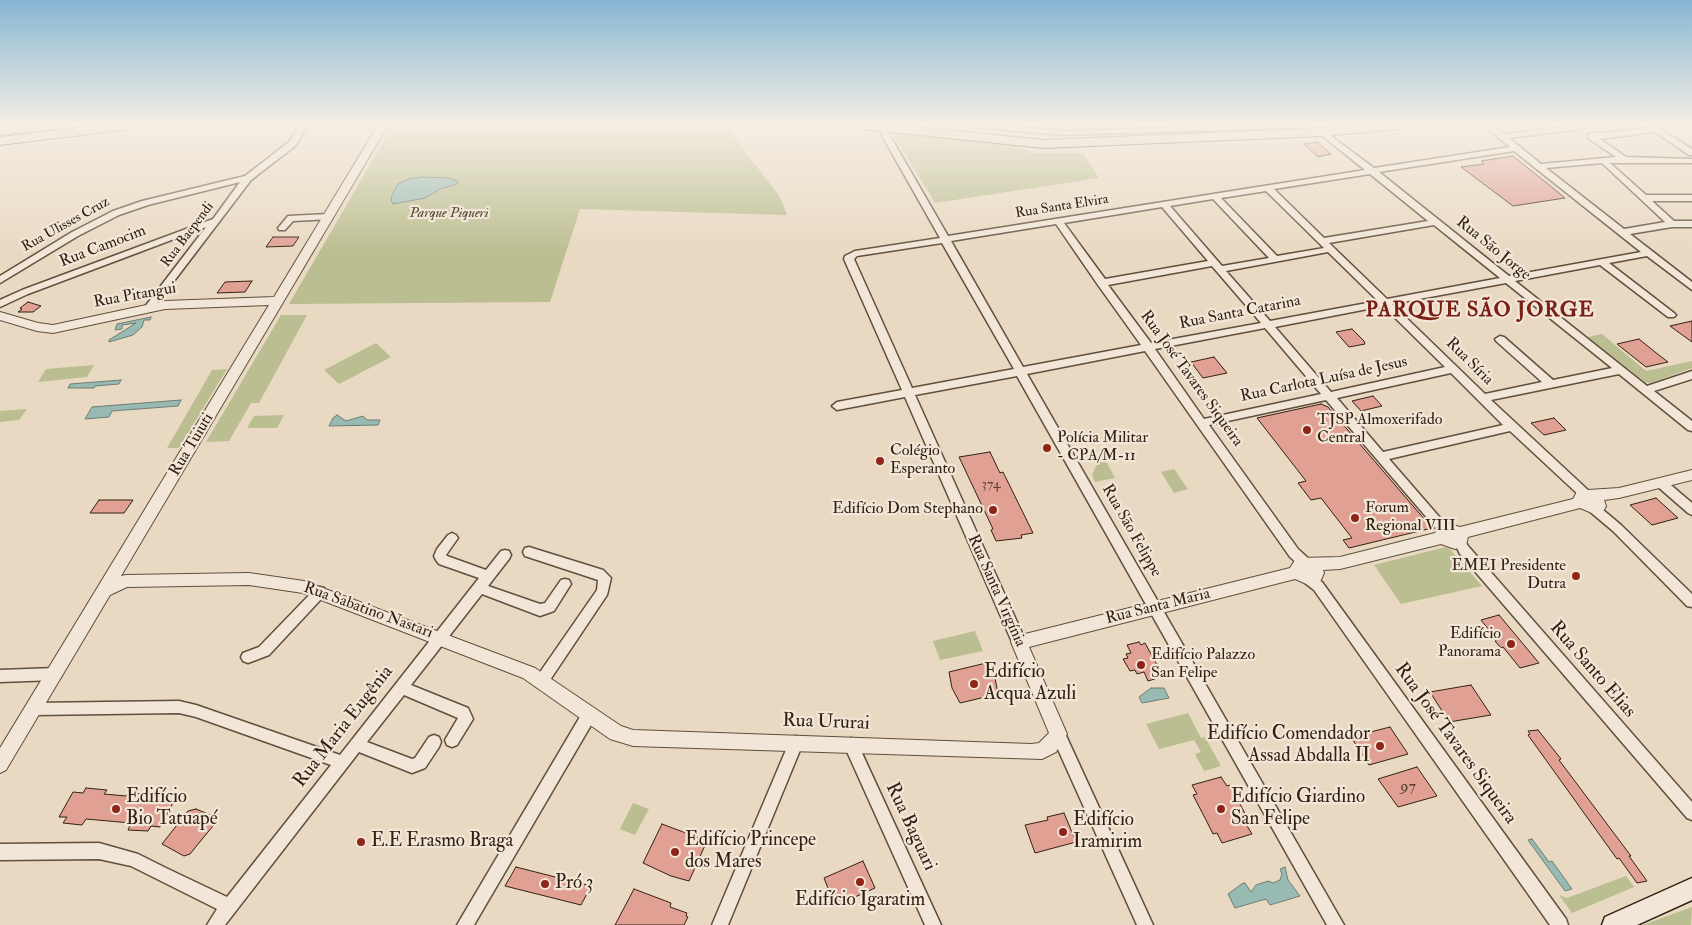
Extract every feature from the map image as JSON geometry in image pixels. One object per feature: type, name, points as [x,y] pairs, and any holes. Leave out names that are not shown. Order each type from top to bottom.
[{"type":"main road","points":[[1613,925],[1692,889]]},
{"type":"street","name":"Rua Ulisses Cruz","points":[[0,280],[75,234],[116,213],[145,203],[248,178],[261,168]]},
{"type":"street","name":"Rua Tuiuti","points":[[122,575],[278,302],[358,168]]},
{"type":"street","name":"Rua São Felippe","points":[[904,168],[1336,925]]},
{"type":"street","name":"Rua São Jorge","points":[[1368,168],[1692,427]]},
{"type":"street","name":"Rua Santa Elvira","points":[[850,256],[1389,168]]},
{"type":"street","points":[[1543,168],[1692,287]]},
{"type":"street","points":[[1612,168],[1672,224]]},
{"type":"street","name":"Rua Baependi","points":[[149,308],[248,178]]},
{"type":"street","points":[[220,185],[230,202]]},
{"type":"street","name":"Rua Síria","points":[[1268,188],[1692,602]]},
{"type":"street","points":[[1215,196],[1275,259]]},
{"type":"street","points":[[1644,198],[1692,198]]},
{"type":"street","name":"Rua Santo Elias","points":[[1164,204],[1692,813]]},
{"type":"street","points":[[282,228],[291,218],[329,217]]},
{"type":"street","name":"Rua Camocim","points":[[0,304],[25,292],[217,220]]},
{"type":"street","name":"Rua José Tavares Siqueira","points":[[1059,222],[1146,347],[1560,925]]},
{"type":"street","points":[[1322,241],[1435,222]]},
{"type":"street","points":[[1623,232],[1672,224],[1692,224]]},
{"type":"street","points":[[1101,283],[1275,259],[1330,249]]},
{"type":"street","name":"Rua Santa Catarina","points":[[837,406],[1648,253]]},
{"type":"street","name":"Rua Santa Virgínia","points":[[850,256],[849,259],[1058,734],[1145,925]]},
{"type":"street","points":[[1602,262],[1671,315]]},
{"type":"street","name":"Rua Pitangui","points":[[0,316],[37,327],[53,329],[149,308],[196,303],[278,302]]},
{"type":"street","points":[[1500,339],[1551,384]]},
{"type":"street","name":"Rua Carlota Luísa de Jesus","points":[[1202,423],[1453,368]]},
{"type":"street","points":[[1483,398],[1621,370]]},
{"type":"street","points":[[1646,390],[1692,375]]},
{"type":"street","points":[[1382,456],[1512,427]]},
{"type":"street","name":"Rua Santa Maria","points":[[1019,642],[1692,475]]},
{"type":"street","points":[[1661,483],[1692,510]]},
{"type":"street","points":[[452,538],[440,553],[443,560],[488,576]]},
{"type":"street","points":[[528,552],[599,574],[605,578],[603,591],[542,682]]},
{"type":"street","name":"Rua Maria Eugênia","points":[[215,925],[505,555]]},
{"type":"street","name":"Rua Sabatino Nastari","points":[[55,674],[105,590],[122,575],[249,579],[294,585],[320,592],[529,673],[589,715]]},
{"type":"street","points":[[479,588],[540,610],[549,607],[565,584]]},
{"type":"street","points":[[248,657],[264,651],[320,592]]},
{"type":"street","points":[[0,676],[55,674]]},
{"type":"street","points":[[0,764],[55,674]]},
{"type":"street","points":[[400,687],[463,713],[466,719],[452,740]]},
{"type":"street","points":[[34,708],[179,707],[341,762]]},
{"type":"street","points":[[465,925],[589,715]]},
{"type":"street","name":"Rua Ururai","points":[[589,715],[616,732],[633,738],[1031,752],[1050,746],[1058,734]]},
{"type":"street","points":[[356,744],[412,766],[420,763],[434,742]]},
{"type":"street","points":[[720,925],[796,743]]},
{"type":"street","name":"Rua Baguari","points":[[851,746],[933,925]]},
{"type":"street","points":[[0,852],[99,851],[133,859],[162,875],[230,906]]},
{"type":"green space","name":"Parque Piqueri","points":[[368,168],[758,168],[780,197],[787,215],[580,209],[550,302],[289,304]]},
{"type":"green space","points":[[914,168],[1093,168],[1099,178],[935,203]]},
{"type":"green space","points":[[281,315],[307,315],[259,403],[251,403],[229,441],[206,442]]},
{"type":"green space","points":[[1602,334],[1646,371],[1692,361],[1692,368],[1650,383],[1645,382],[1588,337]]},
{"type":"green space","points":[[376,343],[391,357],[339,384],[324,370]]},
{"type":"green space","points":[[94,365],[87,377],[38,382],[46,369]]},
{"type":"green space","points":[[227,369],[179,448],[167,448],[212,370]]},
{"type":"green space","points":[[27,409],[19,420],[0,422],[0,411]]},
{"type":"green space","points":[[284,415],[277,428],[247,428],[254,416]]},
{"type":"green space","points":[[1105,459],[1115,478],[1095,482],[1092,475],[1098,461]]},
{"type":"green space","points":[[1174,469],[1188,489],[1174,493],[1161,472]]},
{"type":"green space","points":[[1446,547],[1450,549],[1482,586],[1401,604],[1374,565]]},
{"type":"green space","points":[[975,631],[983,651],[940,660],[933,641]]},
{"type":"green space","points":[[1188,713],[1201,738],[1205,737],[1221,766],[1204,771],[1195,754],[1201,752],[1194,740],[1159,749],[1146,724]]},
{"type":"green space","points":[[633,803],[649,809],[635,835],[620,829]]},
{"type":"green space","points":[[1626,876],[1634,887],[1572,913],[1559,895],[1567,898]]},
{"type":"green space","points":[[1692,907],[1691,925],[1643,925],[1675,913]]},
{"type":"water","points":[[423,177],[448,178],[458,181],[457,184],[440,189],[425,198],[393,204],[391,200],[392,195],[398,184],[409,179]]},
{"type":"water","points":[[151,317],[150,320],[144,320],[142,327],[133,335],[109,342],[109,340],[136,323],[122,325],[122,329],[115,330],[117,324]]},
{"type":"water","points":[[121,380],[119,384],[95,386],[94,388],[68,388],[70,384]]},
{"type":"water","points":[[181,400],[178,406],[112,411],[109,417],[85,419],[92,407]]},
{"type":"water","points":[[337,415],[346,421],[363,416],[367,420],[380,420],[378,425],[329,426]]},
{"type":"water","points":[[1151,688],[1164,688],[1169,698],[1142,703],[1139,697]]},
{"type":"water","points":[[1532,839],[1549,862],[1552,861],[1572,889],[1565,891],[1528,840]]},
{"type":"water","points":[[1285,867],[1288,880],[1300,896],[1270,905],[1266,899],[1235,908],[1228,894],[1243,883],[1251,892],[1256,885],[1268,881],[1273,883],[1280,880],[1282,874],[1280,869]]},
{"type":"building","points":[[1463,168],[1528,168],[1565,198],[1513,206]]},
{"type":"building","points":[[273,237],[299,237],[293,246],[266,247]]},
{"type":"building","points":[[252,281],[245,292],[217,293],[225,282]]},
{"type":"building","points":[[28,302],[41,306],[33,312],[18,312],[22,309],[20,308]]},
{"type":"building","points":[[1692,321],[1692,342],[1670,326]]},
{"type":"building","points":[[1352,329],[1365,344],[1349,347],[1336,332]]},
{"type":"building","points":[[1639,339],[1668,362],[1646,367],[1617,344]]},
{"type":"building","points":[[1214,357],[1227,373],[1203,378],[1191,362]]},
{"type":"building","points":[[1373,396],[1382,406],[1361,411],[1352,401]]},
{"type":"building","points":[[1321,404],[1328,407],[1432,528],[1349,548],[1343,540],[1352,538],[1321,498],[1311,500],[1298,483],[1306,481],[1257,418]]},
{"type":"building","points":[[1554,418],[1566,430],[1544,435],[1531,423]]},
{"type":"building","points":[[990,452],[1000,473],[1003,472],[1033,533],[1021,535],[1022,538],[996,541],[991,530],[993,529],[959,457]]},
{"type":"building","points":[[1656,498],[1678,518],[1652,525],[1630,505]]},
{"type":"building","points":[[99,500],[133,500],[124,513],[90,513]]},
{"type":"building","name":"Edifício Panorama","points":[[1499,615],[1539,663],[1520,668],[1503,647],[1501,648],[1495,641],[1497,640],[1481,620]]},
{"type":"building","name":"Edifício Palazzo San Felipe","points":[[1139,642],[1141,645],[1145,643],[1162,674],[1157,675],[1158,678],[1148,681],[1144,672],[1137,674],[1135,670],[1130,671],[1123,659],[1128,658],[1126,654],[1131,653],[1127,645]]},
{"type":"building","name":"Edifício Acqua Azuli","points":[[986,663],[995,678],[998,694],[960,703],[952,688],[949,672]]},
{"type":"building","points":[[1471,685],[1491,715],[1449,722],[1430,692]]},
{"type":"building","name":"Edifício Comendador Assad Abdalla II","points":[[1390,727],[1408,754],[1369,765],[1351,737]]},
{"type":"building","points":[[1538,730],[1561,759],[1559,760],[1631,856],[1629,856],[1647,881],[1637,883],[1619,858],[1617,859],[1528,735],[1530,734],[1528,731]]},
{"type":"building","points":[[1417,767],[1437,796],[1398,807],[1378,779]]},
{"type":"building","name":"Edifício Giardino San Felipe","points":[[1221,777],[1227,786],[1230,785],[1250,823],[1246,824],[1252,834],[1222,843],[1217,833],[1213,834],[1193,795],[1197,794],[1192,785]]},
{"type":"building","name":"Edifício Bio Tatuapé","points":[[86,788],[107,790],[104,794],[126,796],[128,793],[169,796],[166,802],[173,803],[160,827],[151,826],[148,831],[128,830],[131,823],[86,819],[82,825],[63,823],[67,817],[59,817],[73,792],[83,793]]},
{"type":"building","points":[[196,809],[215,817],[217,821],[190,854],[184,856],[162,844],[188,811]]},
{"type":"building","name":"Edifício Iramirim","points":[[1064,813],[1076,842],[1035,853],[1025,825],[1048,820],[1047,817]]},
{"type":"building","name":"Edifício Princepe dos Mares","points":[[662,824],[707,841],[689,881],[671,876],[643,863]]},
{"type":"building","name":"Edifício Igaratim","points":[[863,861],[875,888],[835,906],[824,878]]},
{"type":"building","name":"Pró 3","points":[[516,867],[591,886],[581,905],[505,886]]},
{"type":"building","points":[[634,889],[671,903],[670,907],[687,913],[686,916],[688,917],[684,925],[615,925]]},
{"type":"place","name":"TJSP Almoxerifado Central","points":[[1307,430]]},
{"type":"place","name":"Polícia Militar - CPA/M-11","points":[[1047,448]]},
{"type":"place","name":"Colégio Esperanto","points":[[880,461]]},
{"type":"place","name":"Edifício Dom Stephano","points":[[993,510]]},
{"type":"place","name":"Forum Regional VIII","points":[[1355,518]]},
{"type":"place","name":"EMEI Presidente Dutra","points":[[1576,576]]},
{"type":"place","name":"Edifício Panorama","points":[[1511,644]]},
{"type":"place","name":"Edifício Palazzo San Felipe","points":[[1141,665]]},
{"type":"place","name":"Edifício Acqua Azuli","points":[[974,684]]},
{"type":"place","name":"Edifício Comendador Assad Abdalla II","points":[[1380,746]]},
{"type":"place","name":"Edifício Bio Tatuapé","points":[[116,809]]},
{"type":"place","name":"Edifício Giardino San Felipe","points":[[1221,809]]},
{"type":"place","name":"Edifício Iramirim","points":[[1063,832]]},
{"type":"place","name":"E.E Erasmo Braga","points":[[361,842]]},
{"type":"place","name":"Edifício Princepe dos Mares","points":[[675,852]]},
{"type":"place","name":"Edifício Igaratim","points":[[860,882]]},
{"type":"place","name":"Pró 3","points":[[545,884]]},
{"type":"district","name":"PARQUE SÃO JORGE","points":[[1480,311]]}]
